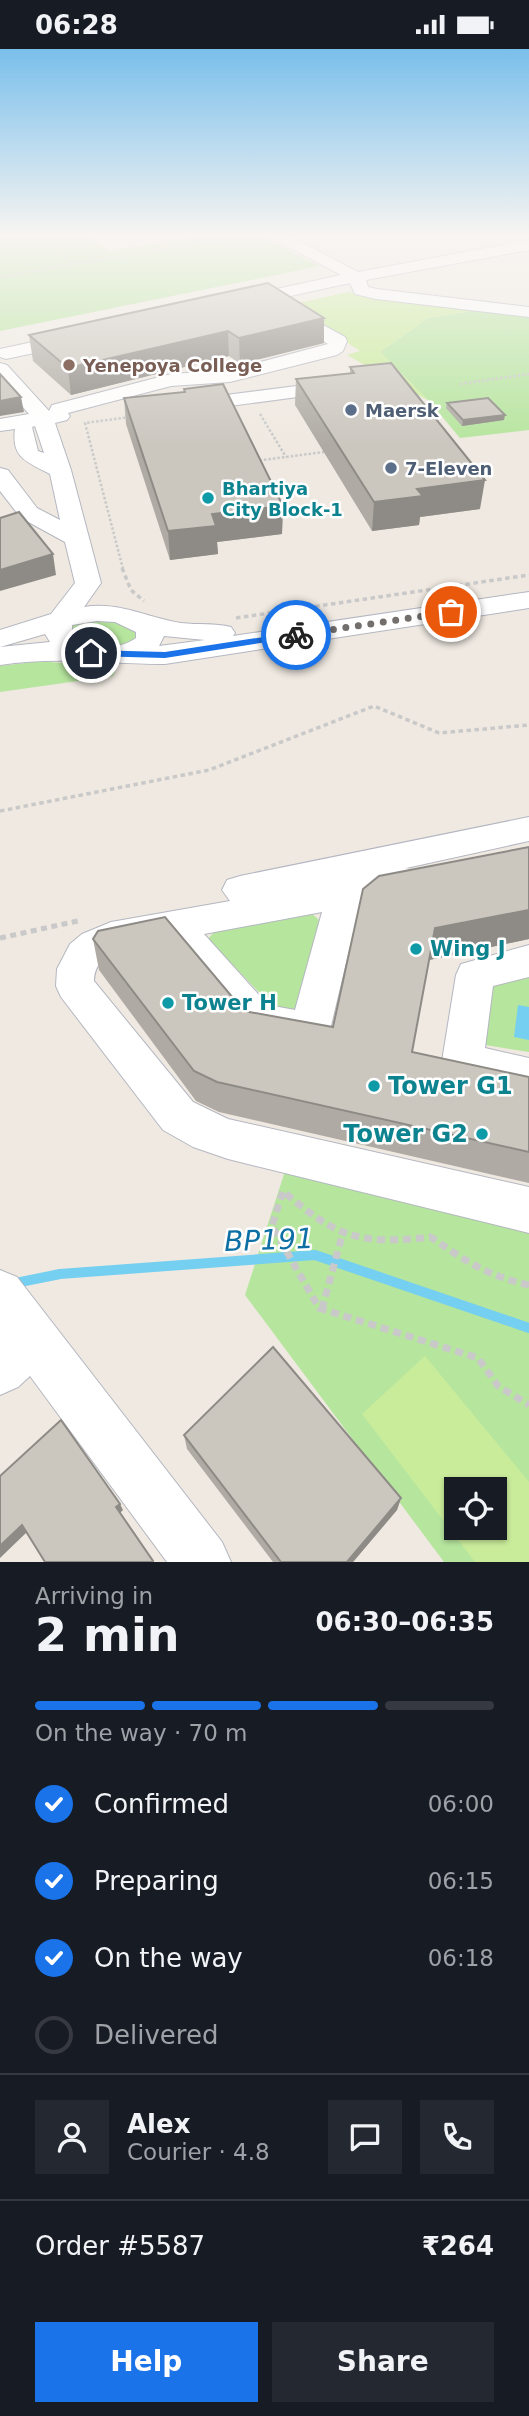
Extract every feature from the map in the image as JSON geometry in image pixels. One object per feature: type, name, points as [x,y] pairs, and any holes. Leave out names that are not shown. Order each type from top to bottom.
[{"type":"street","points":[[246,305],[221,310],[255,305]]},
{"type":"street","points":[[63,417],[171,380],[230,376],[337,347],[338,341],[276,305]]},
{"type":"street","points":[[466,305],[529,312]]},
{"type":"street","points":[[4,359],[88,339]]},
{"type":"street","points":[[4,359],[63,417],[113,613]]},
{"type":"street","points":[[234,399],[230,392],[294,384]]},
{"type":"street","points":[[164,409],[328,388]]},
{"type":"street","points":[[0,425],[63,417],[112,416],[109,408],[209,396]]},
{"type":"street","points":[[63,417],[60,470],[88,583],[57,628],[60,636],[77,652]]},
{"type":"street","points":[[24,431],[28,454],[60,470]]},
{"type":"street","points":[[0,475],[29,513],[77,538]]},
{"type":"street","points":[[0,639],[95,612],[146,613],[215,634],[529,588]]},
{"type":"street","points":[[0,656],[31,651],[165,655],[529,600]]},
{"type":"street","points":[[115,655],[133,652],[146,643],[150,632],[146,613]]},
{"type":"street","points":[[204,898],[529,829]]},
{"type":"street","points":[[529,859],[99,941],[82,957],[74,976],[75,986],[178,1116],[208,1133],[529,1210]]},
{"type":"street","points":[[174,925],[256,1020],[310,1030],[345,893]]},
{"type":"street","points":[[529,961],[475,975],[463,1061],[529,1077]]},
{"type":"street","points":[[10,1326],[202,1562]]},
{"type":"path","points":[[460,384],[529,374]]},
{"type":"path","points":[[63,417],[131,590],[146,613]]},
{"type":"path","points":[[248,462],[324,452]]},
{"type":"path","points":[[233,618],[529,575]]},
{"type":"path","points":[[0,811],[209,770],[374,706],[439,733],[529,725]]},
{"type":"path","points":[[529,1285],[501,1279],[475,1268],[430,1237],[384,1242],[343,1232],[315,1219],[283,1191],[272,1226],[322,1309],[478,1358],[498,1387],[529,1405]]},
{"type":"path","points":[[322,1309],[343,1232]]},
{"type":"green space","points":[[0,305],[130,305],[0,331]]},
{"type":"green space","points":[[290,305],[438,305],[477,310],[428,318],[380,352],[429,401],[347,355],[360,351]]},
{"type":"green space","points":[[477,310],[529,317],[529,430],[460,438],[429,401],[380,352],[428,318]]},
{"type":"green space","points":[[84,618],[131,624],[144,638],[108,646],[92,643],[72,634],[72,625]]},
{"type":"green space","points":[[42,661],[116,669],[113,676],[0,692],[0,666]]},
{"type":"green space","points":[[311,913],[324,924],[294,1013],[274,1008],[208,939],[214,932]]},
{"type":"green space","points":[[529,975],[529,1052],[479,1044],[484,986]]},
{"type":"green space","points":[[286,1168],[529,1224],[529,1562],[444,1562],[245,1295]]},
{"type":"green space","points":[[425,1356],[529,1482],[529,1562],[475,1562],[458,1540],[507,1540],[507,1477],[444,1477],[444,1521],[362,1414]]},
{"type":"water","points":[[518,1005],[529,1007],[529,1040],[514,1037]]},
{"type":"building","points":[[169,305],[303,305],[324,318],[239,338],[228,331],[68,368],[29,335]]},
{"type":"building","points":[[391,363],[485,480],[417,489],[423,496],[374,502],[296,379],[354,373],[350,367]]},
{"type":"building","points":[[0,374],[21,397],[0,401]]},
{"type":"building","name":"Bhartiya City Block-1","points":[[223,384],[283,506],[212,514],[216,526],[168,531],[124,398],[185,392],[184,389]]},
{"type":"building","points":[[488,398],[505,415],[463,420],[447,403]]},
{"type":"building","points":[[19,512],[53,554],[0,570],[0,518]]},
{"type":"building","points":[[529,847],[529,910],[435,928],[412,1052],[529,1077],[529,1152],[217,1082],[194,1071],[93,939],[98,931],[165,917],[244,1011],[333,1027],[363,889],[379,876]]},
{"type":"building","points":[[273,1347],[401,1498],[347,1562],[281,1562],[184,1435]]},
{"type":"building","points":[[61,1420],[120,1504],[116,1507],[152,1562],[45,1562],[22,1525],[0,1546],[0,1476]]},
{"type":"waterway","name":"BP191","points":[[0,1286],[60,1274],[315,1255],[529,1328]]},
{"type":"way so far","points":[[296,635],[451,612]]},
{"type":"place","name":"Yenepoya College","points":[[69,365]]},
{"type":"place","name":"Maersk","points":[[351,410]]},
{"type":"place","name":"7-Eleven","points":[[391,468]]},
{"type":"place","name":"Bhartiya City Block-1","points":[[208,498]]},
{"type":"place","name":"Wing J","points":[[416,949]]},
{"type":"place","name":"Tower H","points":[[168,1003]]},
{"type":"place","name":"Tower G1","points":[[374,1086]]},
{"type":"place","name":"Tower G2","points":[[482,1134]]},
{"type":"route","points":[[91,653],[165,655],[296,635]]}]
